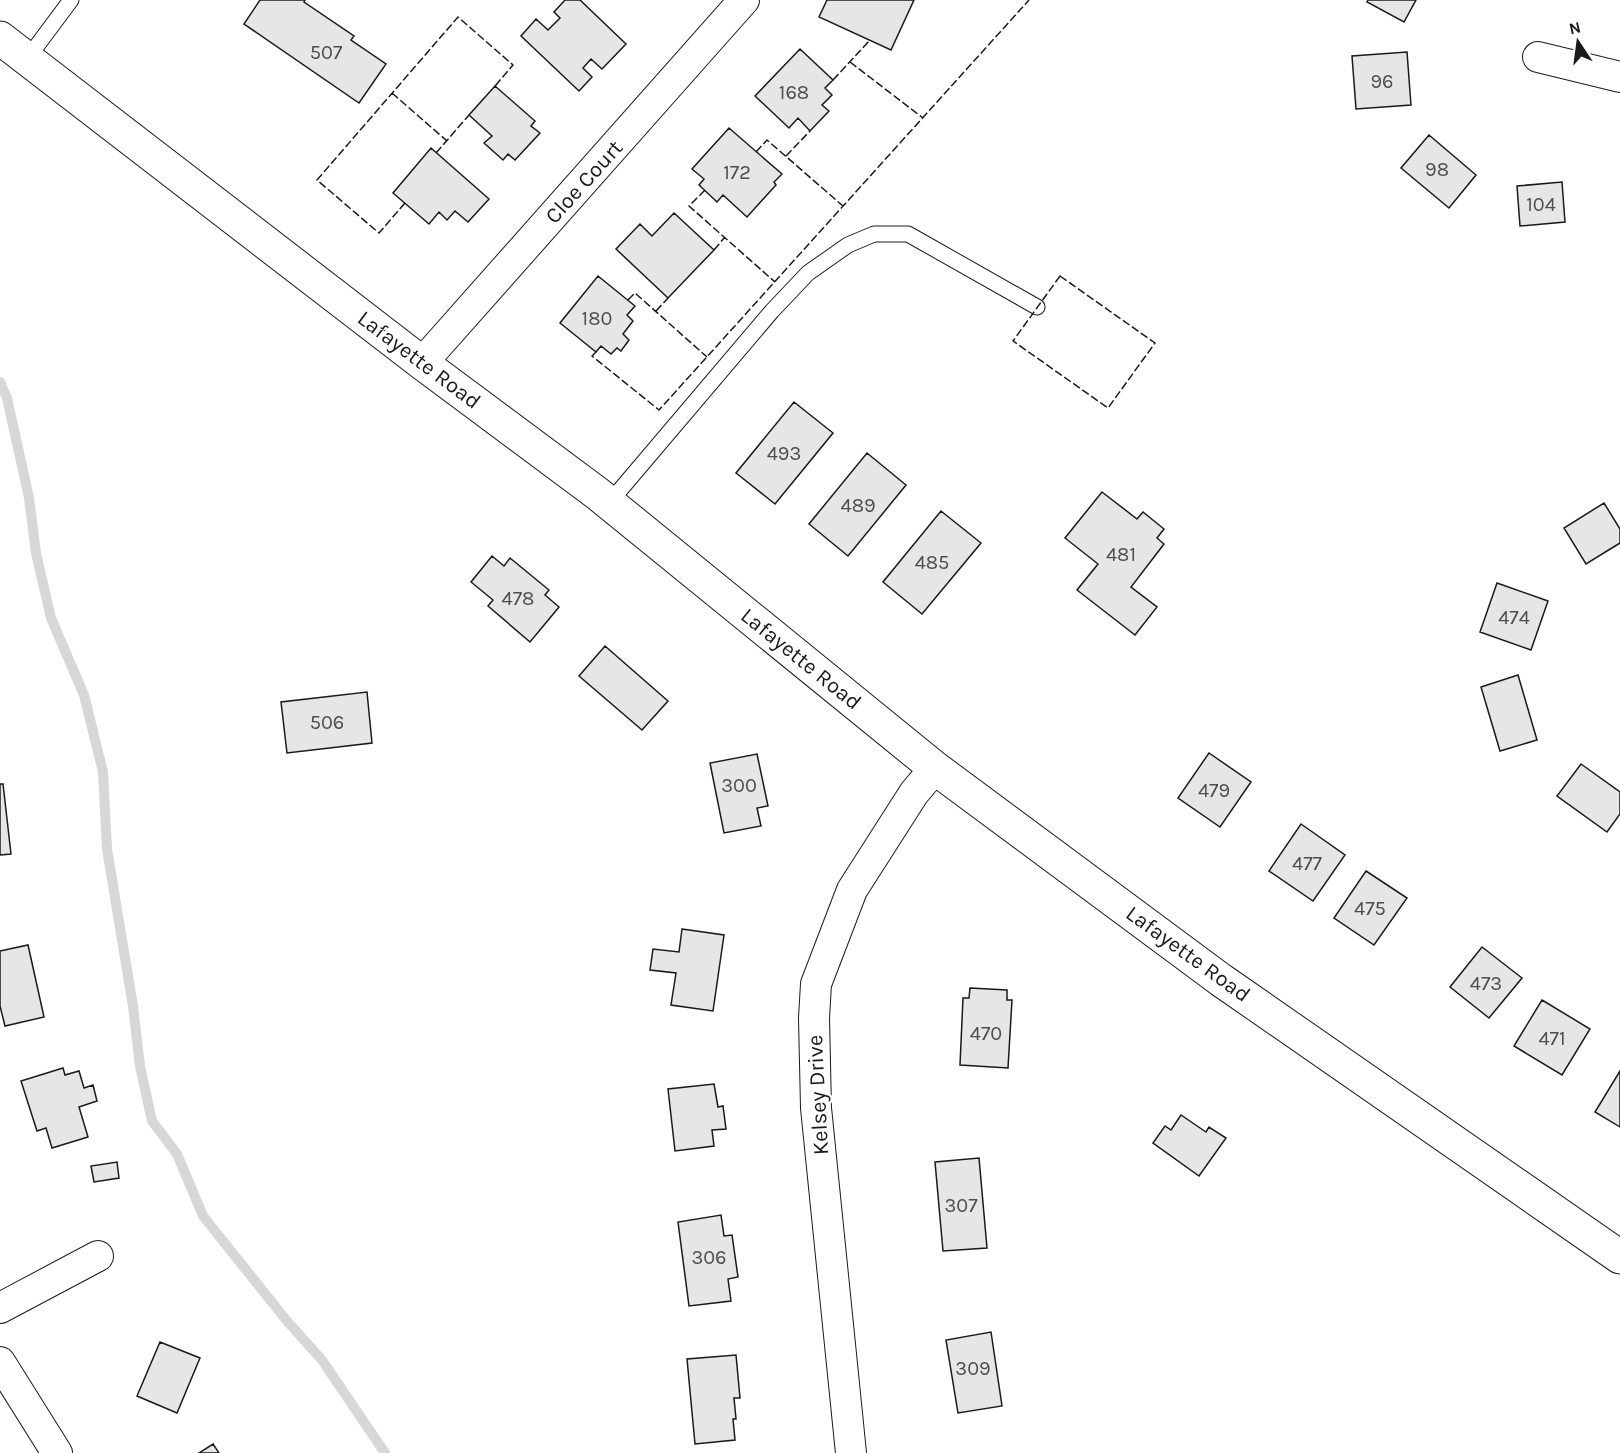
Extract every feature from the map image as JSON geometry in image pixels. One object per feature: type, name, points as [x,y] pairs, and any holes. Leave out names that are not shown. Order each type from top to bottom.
[{"type":"main road","name":"Lafayette Road","points":[[0,38],[422,363],[609,503],[935,768],[1221,980],[1620,1257]]},
{"type":"street","name":"Cloe Court","points":[[422,363],[744,0]]},
{"type":"street","points":[[1538,57],[1620,77]]},
{"type":"street","name":"Kelsey Drive","points":[[851,1453],[816,1108],[814,1018],[816,984],[852,890],[914,793],[935,768]]},
{"type":"street","points":[[0,1308],[98,1256]]},
{"type":"street","points":[[0,1362],[57,1453]]},
{"type":"lane","points":[[27,59],[71,0]]},
{"type":"lane","points":[[609,503],[772,311],[808,273],[848,245],[874,234],[908,234],[1037,307]]},
{"type":"building","points":[[260,0],[305,0],[304,2],[354,36],[351,40],[386,64],[359,103],[244,24]]},
{"type":"building","points":[[565,0],[580,0],[626,44],[602,69],[591,59],[583,68],[592,77],[579,91],[521,36],[536,19],[548,30],[560,18],[554,12]]},
{"type":"building","points":[[827,0],[914,0],[891,50],[819,17]]},
{"type":"building","points":[[1368,0],[1416,0],[1404,22],[1367,2]]},
{"type":"building","points":[[800,49],[833,80],[825,88],[832,95],[822,105],[829,111],[810,131],[798,118],[789,128],[755,96]]},
{"type":"building","points":[[1407,52],[1411,105],[1356,109],[1352,56]]},
{"type":"building","points":[[495,86],[535,121],[531,126],[540,133],[515,160],[508,154],[503,160],[484,143],[492,136],[469,115]]},
{"type":"building","points":[[729,128],[782,174],[774,182],[776,185],[747,217],[723,195],[717,202],[699,185],[704,179],[692,169]]},
{"type":"building","points":[[1429,135],[1476,175],[1449,208],[1401,168]]},
{"type":"building","points":[[431,148],[489,199],[468,222],[455,211],[447,220],[439,212],[429,224],[393,193]]},
{"type":"building","points":[[1562,182],[1565,222],[1520,226],[1517,186]]},
{"type":"building","points":[[674,213],[714,250],[668,298],[616,249],[640,224],[652,236]]},
{"type":"building","points":[[598,276],[635,306],[627,315],[633,321],[623,334],[629,340],[621,351],[617,348],[611,354],[601,346],[596,352],[560,323]]},
{"type":"building","points":[[794,402],[833,433],[775,504],[736,473]]},
{"type":"building","points":[[867,453],[906,485],[848,556],[809,524]]},
{"type":"building","points":[[1102,492],[1137,519],[1143,512],[1164,529],[1157,538],[1164,544],[1131,587],[1157,607],[1135,635],[1077,590],[1098,564],[1065,538]]},
{"type":"building","points":[[1604,503],[1620,529],[1620,543],[1586,564],[1564,528]]},
{"type":"building","points":[[941,511],[981,543],[922,614],[883,582]]},
{"type":"building","points":[[492,556],[504,566],[510,558],[549,590],[545,595],[559,607],[530,642],[488,606],[493,600],[471,582]]},
{"type":"building","points":[[1497,583],[1548,601],[1531,650],[1480,632]]},
{"type":"building","points":[[605,646],[668,701],[642,730],[579,676]]},
{"type":"building","points":[[1518,675],[1537,740],[1500,751],[1481,687]]},
{"type":"building","points":[[367,692],[372,743],[287,753],[281,702]]},
{"type":"building","points":[[1209,753],[1251,782],[1220,827],[1178,798]]},
{"type":"building","points":[[757,754],[768,806],[757,808],[761,826],[724,833],[710,763]]},
{"type":"building","points":[[1581,764],[1620,792],[1620,814],[1607,832],[1557,796]]},
{"type":"building","points":[[0,784],[3,784],[11,854],[0,855]]},
{"type":"building","points":[[1301,824],[1345,855],[1313,901],[1269,871]]},
{"type":"building","points":[[1366,871],[1407,898],[1374,945],[1334,918]]},
{"type":"building","points":[[682,929],[724,935],[713,1011],[671,1005],[676,973],[650,970],[653,949],[679,952]]},
{"type":"building","points":[[28,945],[44,1017],[5,1026],[0,1006],[0,951]]},
{"type":"building","points":[[1482,947],[1522,978],[1489,1018],[1450,987]]},
{"type":"building","points":[[970,988],[1007,990],[1007,1000],[1012,1000],[1008,1068],[960,1065],[963,998],[969,998]]},
{"type":"building","points":[[1542,1000],[1590,1029],[1562,1075],[1514,1046]]},
{"type":"building","points":[[63,1068],[65,1075],[79,1071],[84,1088],[93,1085],[97,1101],[79,1107],[88,1137],[52,1148],[46,1128],[37,1131],[21,1081]]},
{"type":"building","points":[[1620,1071],[1620,1127],[1595,1112]]},
{"type":"building","points":[[714,1084],[718,1107],[723,1106],[726,1129],[712,1130],[714,1146],[675,1151],[668,1089]]},
{"type":"building","points":[[1181,1115],[1206,1132],[1209,1127],[1226,1138],[1199,1176],[1153,1143],[1165,1126],[1171,1130]]},
{"type":"building","points":[[979,1158],[987,1248],[943,1251],[935,1162]]},
{"type":"building","points":[[117,1162],[119,1178],[94,1182],[91,1166]]},
{"type":"building","points":[[721,1215],[724,1236],[732,1235],[738,1277],[728,1279],[731,1301],[689,1306],[678,1222]]},
{"type":"building","points":[[991,1332],[1002,1406],[958,1413],[946,1340]]},
{"type":"building","points":[[160,1342],[200,1358],[177,1413],[137,1396]]},
{"type":"building","points":[[736,1355],[740,1398],[734,1398],[735,1440],[695,1444],[687,1359]]},
{"type":"building","points":[[213,1444],[219,1453],[199,1453]]},
{"type":"waterway","points":[[0,382],[7,398],[29,498],[36,553],[51,618],[84,695],[103,772],[107,849],[133,1006],[140,1066],[152,1121],[177,1154],[203,1216],[287,1321],[322,1360],[385,1453]]},
{"type":"fence","points":[[596,352],[592,356],[659,410],[1029,0]]},
{"type":"fence","points":[[405,203],[379,233],[317,180],[458,17],[513,65],[495,86]]},
{"type":"fence","points":[[833,80],[870,40]]},
{"type":"fence","points":[[850,62],[923,118]]},
{"type":"fence","points":[[392,93],[447,141]]},
{"type":"fence","points":[[436,153],[469,115]]},
{"type":"fence","points":[[786,156],[810,131]]},
{"type":"fence","points":[[756,152],[767,140],[843,206]]},
{"type":"fence","points":[[705,190],[689,206],[775,282]]},
{"type":"fence","points":[[714,250],[725,237]]},
{"type":"fence","points":[[1060,276],[1155,343],[1108,408],[1013,341],[1060,276]]},
{"type":"fence","points":[[628,300],[635,293],[707,357]]},
{"type":"fence","points":[[656,311],[668,298]]}]
